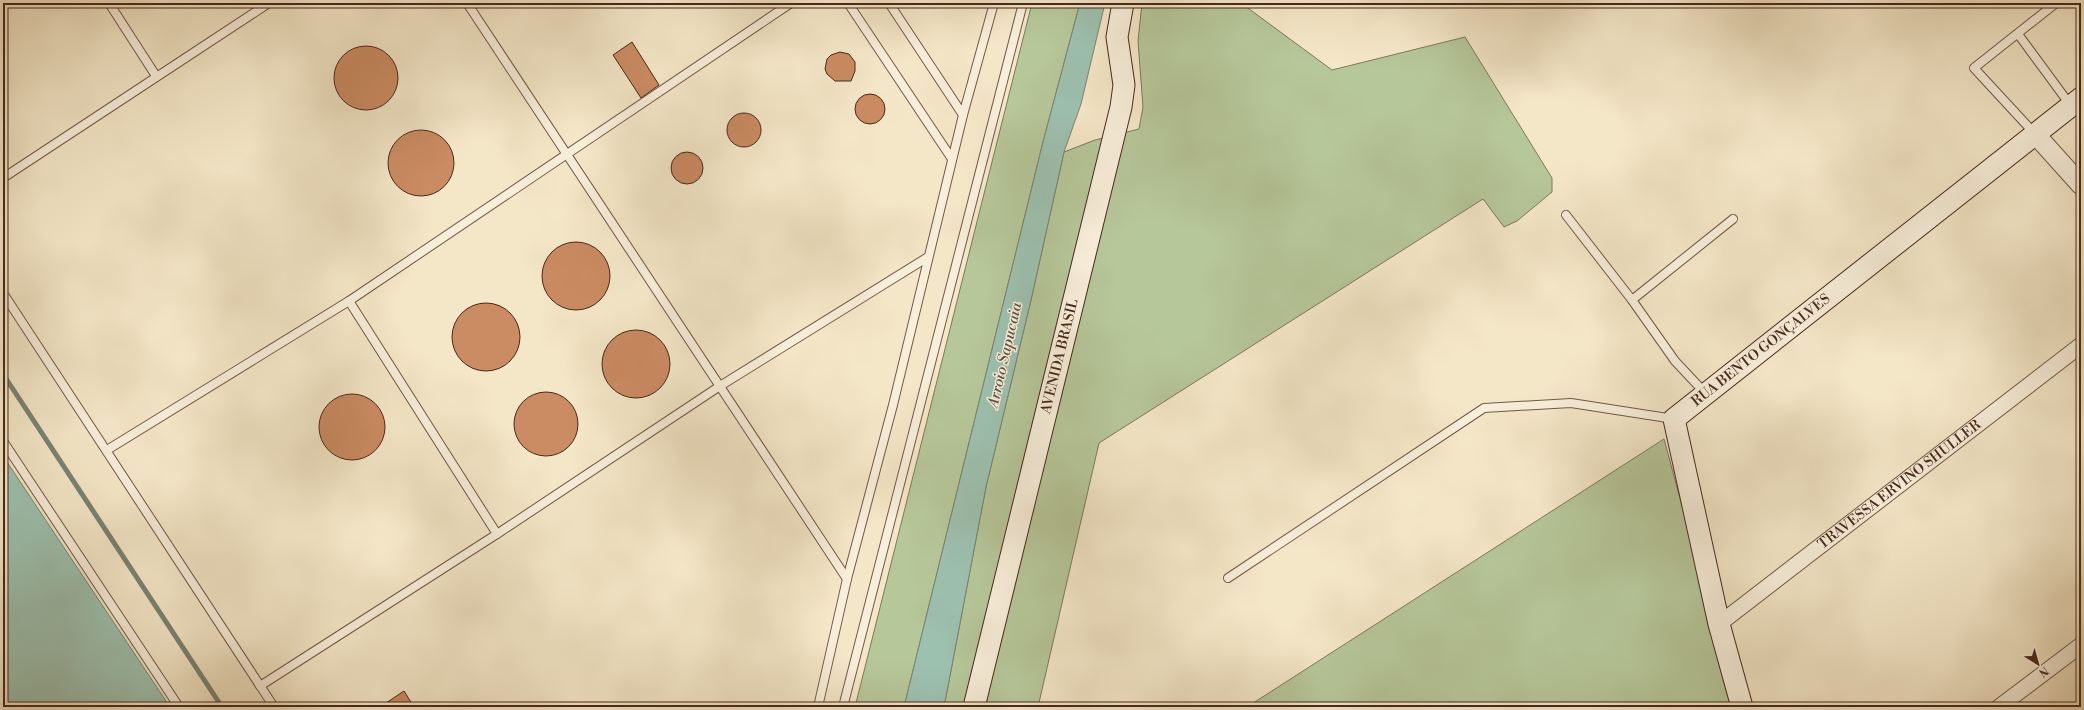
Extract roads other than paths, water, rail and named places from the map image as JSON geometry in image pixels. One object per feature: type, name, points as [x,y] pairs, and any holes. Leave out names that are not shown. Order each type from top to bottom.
[{"type":"main road","name":"AVENIDA BRASIL","points":[[974,707],[1121,107],[1124,85],[1117,37],[1123,3]]},
{"type":"main road","name":"RUA BENTO GONÇALVES","points":[[1674,419],[2076,102]]},
{"type":"main road","points":[[1674,419],[1719,624],[1742,707]]},
{"type":"street","points":[[2036,135],[2081,185]]},
{"type":"street","name":"TRAVESSA ERVINO SHULLER","points":[[1719,624],[2081,345]]},
{"type":"street","points":[[1999,707],[2081,645]]},
{"type":"lane","points":[[109,3],[156,76]]},
{"type":"lane","points":[[3,178],[269,3]]},
{"type":"lane","points":[[467,3],[847,579]]},
{"type":"lane","points":[[107,450],[349,301],[791,3]]},
{"type":"lane","points":[[848,3],[952,159]]},
{"type":"lane","points":[[889,3],[963,115]]},
{"type":"lane","points":[[818,707],[847,579],[893,405],[963,115],[994,3]]},
{"type":"lane","points":[[843,707],[1023,3]]},
{"type":"lane","points":[[2036,135],[1974,68],[2056,3]]},
{"type":"lane","points":[[2018,34],[2076,102]]},
{"type":"lane","points":[[1566,215],[1632,300],[1675,360],[1706,394]]},
{"type":"lane","points":[[1632,300],[1733,219]]},
{"type":"lane","points":[[260,686],[497,534],[720,386],[928,257]]},
{"type":"lane","points":[[3,293],[274,707]]},
{"type":"lane","points":[[349,301],[497,534]]},
{"type":"lane","points":[[1228,578],[1484,408],[1571,403],[1674,419]]},
{"type":"lane","points":[[3,441],[179,707]]},
{"type":"water","name":"Arroio Sapucaia","points":[[1080,3],[1105,3],[1081,104],[1064,152],[1031,300],[986,487],[944,707],[904,707],[1044,138]]},
{"type":"water","points":[[3,456],[170,707],[3,707]]},
{"type":"waterway","points":[[3,374],[222,707]]}]
